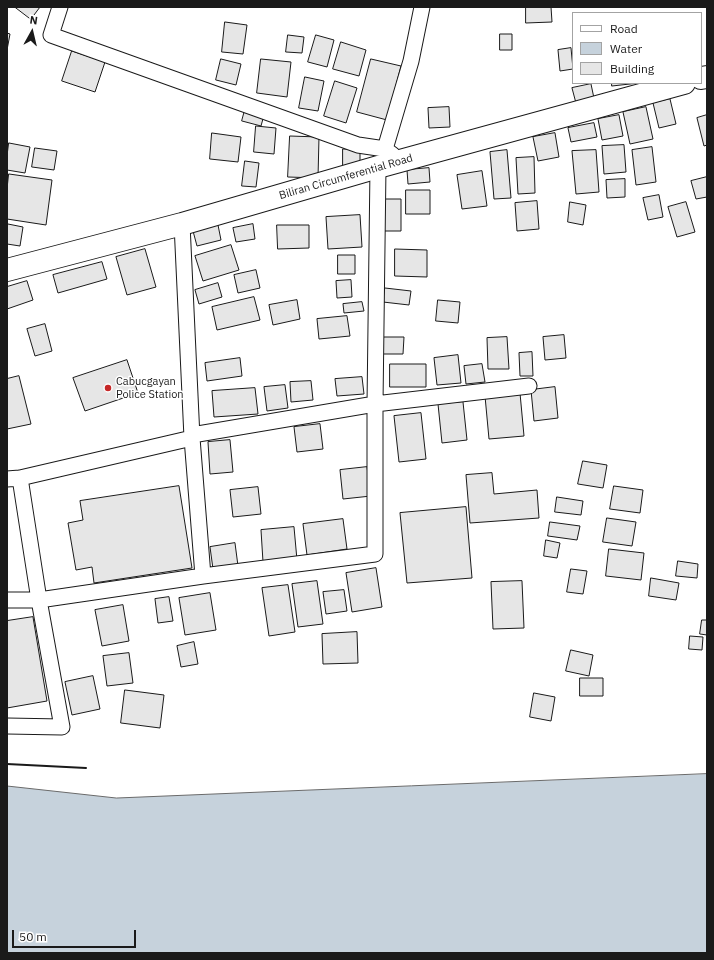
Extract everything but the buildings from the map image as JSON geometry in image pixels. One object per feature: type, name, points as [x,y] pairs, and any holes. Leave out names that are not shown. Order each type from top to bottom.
[{"type":"main road","name":"Biliran Circumferential Road","points":[[7,270],[182,224],[388,159],[680,84]]},
{"type":"street","points":[[60,7],[50,35],[358,144],[388,159]]},
{"type":"street","points":[[7,600],[39,600],[203,576],[375,554],[375,404],[388,159],[422,7]]},
{"type":"street","points":[[182,224],[192,436],[203,576]]},
{"type":"street","points":[[7,726],[62,727],[39,600],[13,478],[192,436],[375,404],[529,386]]},
{"type":"water","points":[[707,774],[707,953],[7,953],[7,786],[116,798]]},
{"type":"wall","points":[[7,764],[86,768]]},
{"type":"place","name":"Cabucgayan Police Station","points":[[108,388]]}]
